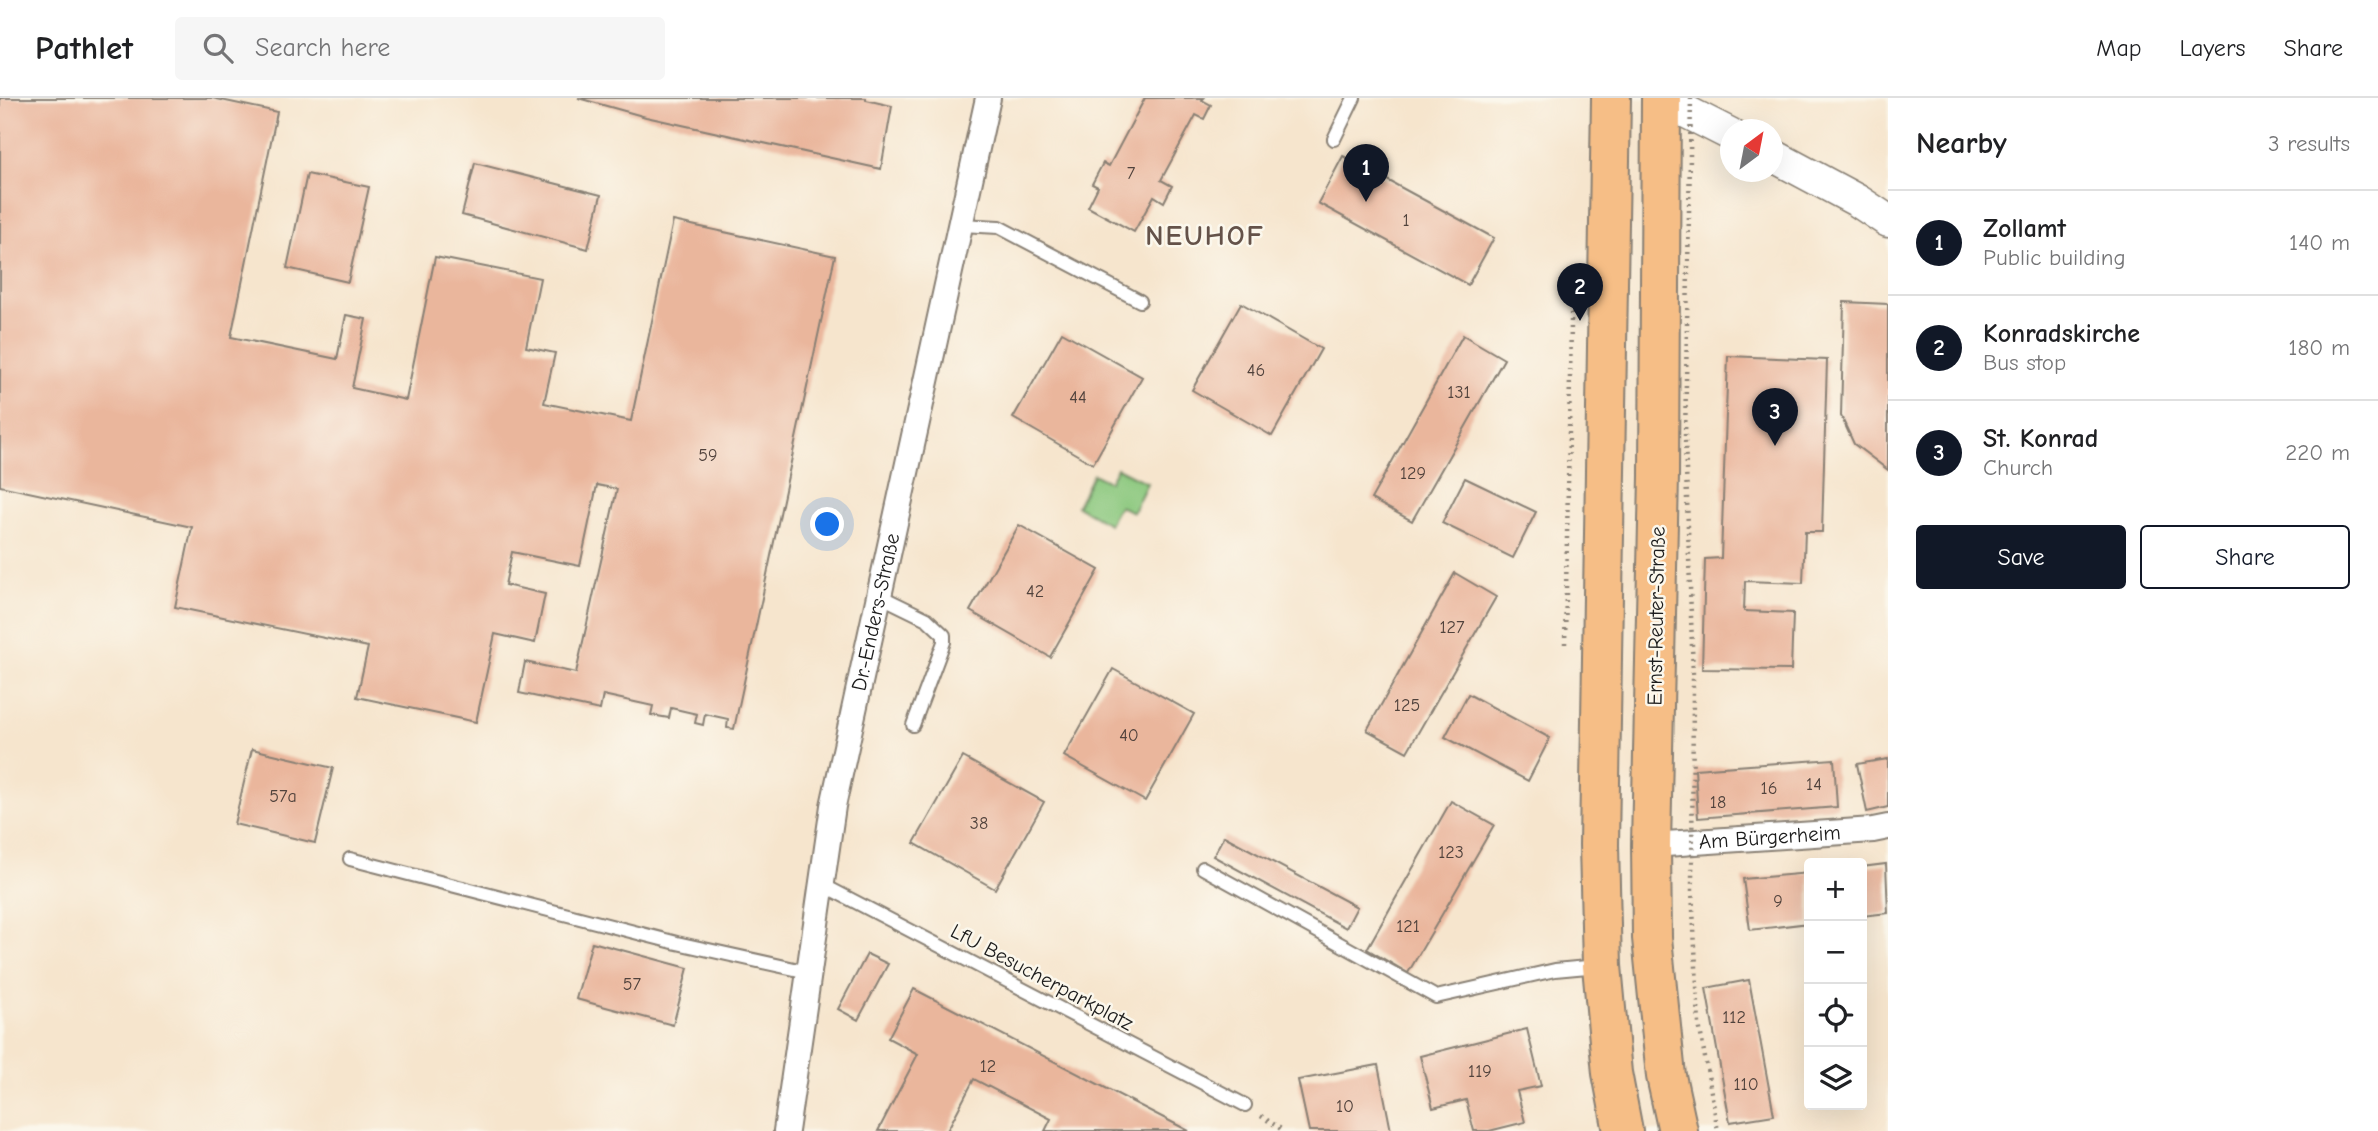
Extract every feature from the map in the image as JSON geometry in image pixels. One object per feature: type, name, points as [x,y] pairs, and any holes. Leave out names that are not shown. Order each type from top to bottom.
[{"type":"main road","points":[[1611,98],[1599,845],[1602,966],[1612,1073],[1623,1131]]},
{"type":"main road","name":"Ernst-Reuter-Straße","points":[[1666,101],[1651,845],[1652,938],[1666,1076],[1678,1131]]},
{"type":"street","name":"Dr.-Enders-Straße","points":[[786,1131],[833,806],[988,98]]},
{"type":"street","points":[[1666,101],[1720,128]]},
{"type":"street","points":[[1783,160],[1858,201],[1888,221]]},
{"type":"street","name":"Am Bürgerheim","points":[[1651,845],[1888,827]]},
{"type":"lane","points":[[1334,139],[1354,98]]},
{"type":"lane","points":[[961,225],[999,227],[1140,301]]},
{"type":"lane","points":[[880,596],[927,619],[944,635],[944,642],[913,725]]},
{"type":"lane","points":[[350,859],[677,943],[808,972]]},
{"type":"lane","points":[[1203,868],[1436,997],[1555,970],[1602,966]]},
{"type":"lane","name":"LfU Besucherparkplatz","points":[[821,884],[1245,1105]]},
{"type":"path","points":[[1666,101],[1685,439],[1693,676],[1692,842],[1699,1024],[1718,1131]]},
{"type":"path","points":[[1245,1105],[1284,1131]]},
{"type":"green space","points":[[1117,468],[1147,483],[1133,512],[1119,506],[1109,524],[1077,506],[1093,474],[1109,482]]},
{"type":"building","points":[[0,98],[212,98],[277,112],[231,337],[337,359],[346,315],[366,319],[352,388],[406,400],[435,257],[540,278],[526,347],[555,353],[544,403],[631,421],[673,221],[835,256],[734,729],[727,728],[728,719],[705,714],[703,725],[695,723],[697,714],[671,708],[669,718],[651,715],[653,706],[603,695],[600,710],[519,693],[525,662],[576,673],[617,489],[597,485],[580,566],[512,552],[505,585],[545,594],[535,643],[495,634],[476,722],[357,697],[368,647],[175,607],[192,527],[0,486]]},
{"type":"building","points":[[578,98],[866,98],[892,106],[881,169],[646,117]]},
{"type":"building","points":[[1145,98],[1204,98],[1202,100],[1211,105],[1204,119],[1196,115],[1161,180],[1172,186],[1164,202],[1154,196],[1134,232],[1088,207],[1098,187],[1092,184],[1103,163],[1109,166]]},
{"type":"building","points":[[1343,156],[1494,238],[1468,285],[1318,203]]},
{"type":"building","points":[[475,163],[601,195],[588,249],[462,215]]},
{"type":"building","points":[[307,174],[369,187],[348,282],[287,268]]},
{"type":"building","points":[[1844,302],[1888,304],[1888,470],[1854,444],[1841,416]]},
{"type":"building","points":[[1241,303],[1321,349],[1272,436],[1192,390]]},
{"type":"building","points":[[1062,332],[1142,377],[1093,464],[1013,418]]},
{"type":"building","points":[[1463,335],[1504,359],[1412,521],[1371,499]]},
{"type":"building","points":[[1728,356],[1827,360],[1822,532],[1805,532],[1803,583],[1745,581],[1744,611],[1793,613],[1791,670],[1702,669],[1705,559],[1721,558]]},
{"type":"building","points":[[1465,478],[1536,512],[1513,558],[1442,523]]},
{"type":"building","points":[[1019,525],[1099,570],[1050,657],[970,611]]},
{"type":"building","points":[[1455,573],[1496,597],[1407,752],[1367,730]]},
{"type":"building","points":[[1113,669],[1194,714],[1145,801],[1064,756]]},
{"type":"building","points":[[1468,694],[1550,738],[1528,781],[1445,737]]},
{"type":"building","points":[[252,749],[333,768],[315,843],[234,824]]},
{"type":"building","points":[[963,757],[1044,802],[995,889],[914,843]]},
{"type":"building","points":[[1834,759],[1837,807],[1698,818],[1695,769]]},
{"type":"building","points":[[1888,759],[1888,807],[1867,812],[1857,764]]},
{"type":"building","points":[[1451,801],[1494,825],[1408,973],[1367,949]]},
{"type":"building","points":[[1224,836],[1357,907],[1346,928],[1213,856]]},
{"type":"building","points":[[1886,864],[1888,913],[1867,915],[1867,866]]},
{"type":"building","points":[[1804,873],[1804,924],[1750,930],[1743,879]]},
{"type":"building","points":[[592,942],[688,968],[673,1025],[576,999]]},
{"type":"building","points":[[867,954],[888,964],[858,1020],[838,1009]]},
{"type":"building","points":[[1749,980],[1774,1115],[1730,1122],[1706,988]]},
{"type":"building","points":[[914,989],[1189,1131],[1045,1131],[1051,1119],[974,1079],[947,1131],[878,1131],[918,1054],[888,1038]]},
{"type":"building","points":[[1527,1029],[1541,1086],[1517,1091],[1525,1122],[1489,1131],[1474,1131],[1466,1100],[1433,1108],[1420,1056]]},
{"type":"building","points":[[1378,1065],[1391,1131],[1309,1131],[1298,1080]]},
{"type":"place","name":"Zollamt","points":[[1366,202]]},
{"type":"place","name":"Konradskirche","points":[[1580,321]]},
{"type":"place","name":"St. Konrad","points":[[1775,446]]},
{"type":"district","name":"NEUHOF","points":[[1205,236]]}]
